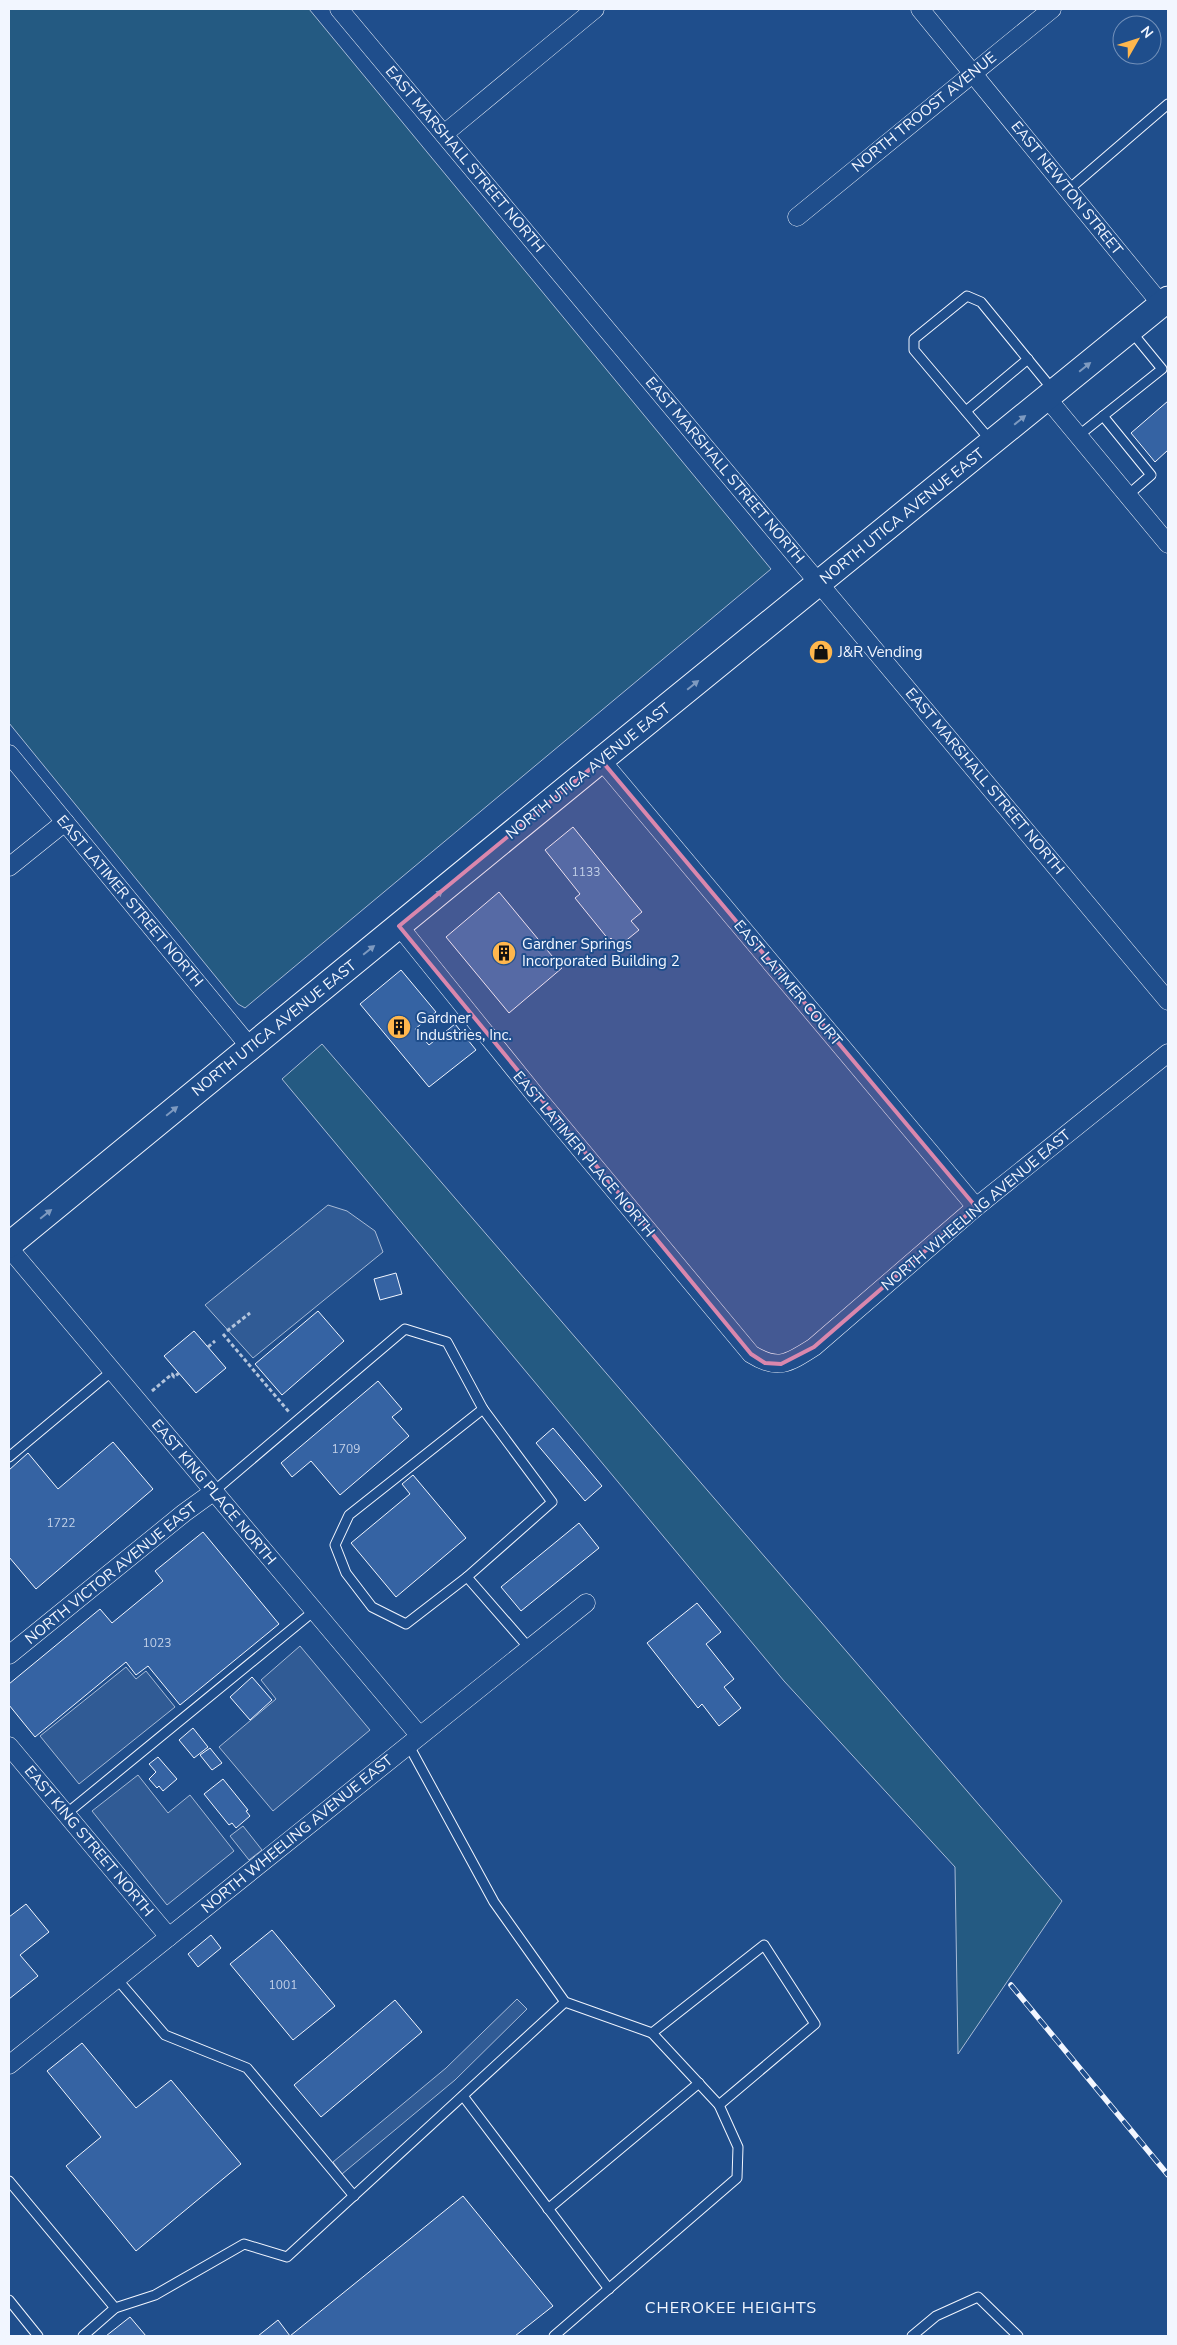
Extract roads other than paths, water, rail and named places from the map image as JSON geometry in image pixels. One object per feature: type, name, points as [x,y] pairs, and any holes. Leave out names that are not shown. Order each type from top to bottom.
[{"type":"main road","name":"NORTH UTICA AVENUE EAST","points":[[9,1247],[601,760],[1165,302]]},
{"type":"street","name":"EAST MARSHALL STREET NORTH","points":[[339,9],[1168,1000]]},
{"type":"street","points":[[444,134],[594,9]]},
{"type":"street","name":"EAST NEWTON STREET","points":[[920,9],[1068,190],[1165,302]]},
{"type":"street","name":"NORTH TROOST AVENUE","points":[[797,216],[1052,9]]},
{"type":"street","points":[[1051,395],[1078,436],[1168,544]]},
{"type":"street","name":"EAST LATIMER STREET NORTH","points":[[9,754],[250,1048]]},
{"type":"street","name":"EAST LATIMER COURT","points":[[601,760],[976,1207]]},
{"type":"street","points":[[9,867],[65,822]]},
{"type":"street","name":"EAST LATIMER PLACE NORTH","points":[[400,926],[536,1096],[751,1354],[765,1363],[781,1364]]},
{"type":"street","name":"NORTH WHEELING AVENUE EAST","points":[[781,1364],[796,1358],[814,1347],[976,1207],[1168,1053]]},
{"type":"street","name":"EAST KING PLACE NORTH","points":[[9,1247],[314,1611],[414,1740]]},
{"type":"street","name":"NORTH VICTOR AVENUE EAST","points":[[9,1655],[184,1513],[213,1492]]},
{"type":"street","name":"NORTH WHEELING AVENUE EAST","points":[[9,2065],[586,1603]]},
{"type":"street","name":"EAST KING STREET NORTH","points":[[9,1746],[170,1937]]},
{"type":"lane","points":[[1068,190],[1168,104]]},
{"type":"lane","points":[[992,442],[914,350],[914,339],[967,296],[981,302],[1028,359],[1051,395]]},
{"type":"lane","points":[[1078,436],[1162,369],[1130,330]]},
{"type":"lane","points":[[966,411],[1028,359]]},
{"type":"lane","points":[[1103,416],[1151,475],[1128,495]]},
{"type":"lane","points":[[213,1492],[405,1329],[447,1342],[483,1409],[552,1502],[467,1577],[406,1624],[372,1607],[346,1573],[335,1545],[349,1516],[483,1409]]},
{"type":"lane","points":[[9,1457],[112,1371]]},
{"type":"lane","points":[[467,1577],[529,1648]]},
{"type":"lane","points":[[66,1814],[314,1611]]},
{"type":"lane","points":[[414,1740],[494,1902],[565,2002],[652,2033],[719,2105],[738,2147],[737,2178],[554,2336]]},
{"type":"lane","points":[[652,2033],[764,1945],[815,2024],[719,2105]]},
{"type":"lane","points":[[117,1979],[165,2035],[247,2068],[354,2196]]},
{"type":"lane","points":[[83,2336],[115,2308],[155,2295],[244,2244],[287,2257],[565,2002]]},
{"type":"lane","points":[[548,2209],[699,2083]]},
{"type":"lane","points":[[463,2096],[609,2289]]},
{"type":"lane","points":[[9,2181],[115,2308]]},
{"type":"lane","points":[[912,2336],[936,2316],[978,2297],[1018,2336]]},
{"type":"lane","points":[[9,2300],[38,2336]]},
{"type":"railway","points":[[1011,1985],[1168,2175]]},
{"type":"place","name":"J&R Vending","points":[[821,652]]},
{"type":"place","name":"Gardner Springs Incorporated Building 2","points":[[504,953]]},
{"type":"place","name":"Gardner Industries, Inc.","points":[[399,1027]]},
{"type":"district","name":"CHEROKEE HEIGHTS","points":[[731,2307]]}]
